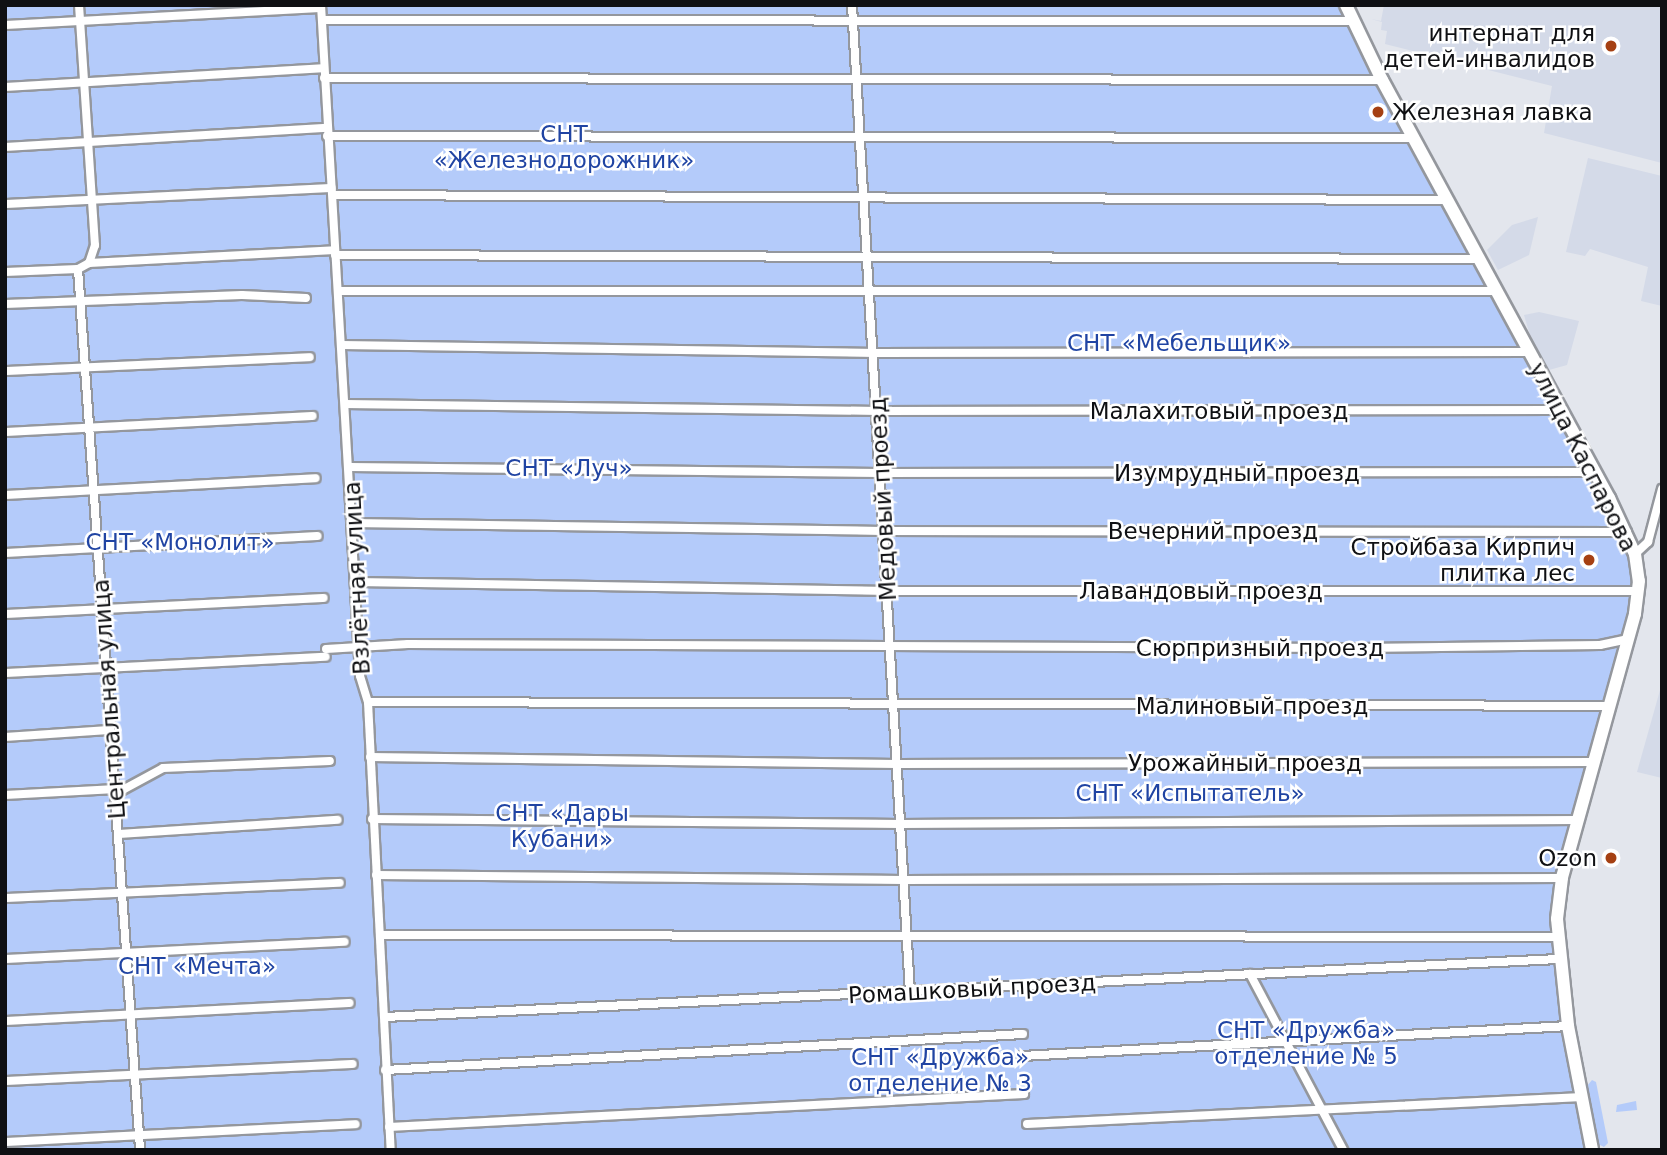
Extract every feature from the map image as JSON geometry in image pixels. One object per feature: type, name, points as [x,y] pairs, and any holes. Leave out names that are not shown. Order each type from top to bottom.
[{"type":"main road","name":"улица Каспарова","points":[[1346,5],[1381,80],[1627,531],[1635,554],[1639,592],[1562,878],[1557,937],[1568,1026],[1592,1150]]},
{"type":"street","points":[[79,5],[85,141],[95,245],[89,263]]},
{"type":"street","name":"Медовый проезд","points":[[852,5],[876,353],[883,531],[910,993]]},
{"type":"street","points":[[5,25],[321,7]]},
{"type":"street","name":"Взлётная улица","points":[[321,7],[361,645],[360,676],[368,702],[391,1150]]},
{"type":"street","points":[[322,20],[1353,21]]},
{"type":"street","points":[[5,87],[81,80],[323,68]]},
{"type":"street","points":[[324,78],[1381,80]]},
{"type":"street","points":[[5,147],[85,141],[327,132],[1414,138]]},
{"type":"street","points":[[5,204],[332,191],[1446,200]]},
{"type":"street","points":[[5,272],[78,269],[89,263],[335,253],[1479,259]]},
{"type":"street","name":"Центральная улица","points":[[78,269],[109,730],[117,791],[140,1150]]},
{"type":"street","points":[[340,291],[1495,291]]},
{"type":"street","points":[[5,304],[242,295],[306,298]]},
{"type":"street","points":[[342,345],[876,353],[1528,352]]},
{"type":"street","points":[[5,371],[84,365],[310,357]]},
{"type":"street","name":"Малахитовый проезд","points":[[345,404],[878,411],[1561,410]]},
{"type":"street","points":[[5,432],[313,416]]},
{"type":"street","name":"Изумрудный проезд","points":[[350,467],[880,473],[1595,472]]},
{"type":"street","points":[[5,495],[316,478]]},
{"type":"street","points":[[1635,554],[1648,542],[1662,489]]},
{"type":"street","name":"Вечерний проезд","points":[[352,523],[883,531],[1627,531]]},
{"type":"street","points":[[5,553],[318,536]]},
{"type":"street","name":"Лавандовый проезд","points":[[357,582],[888,591],[1639,592]]},
{"type":"street","points":[[5,614],[324,598]]},
{"type":"street","name":"Сюрпризный проезд","points":[[5,673],[326,653],[361,645],[1362,649],[1600,645],[1628,639]]},
{"type":"street","name":"Малиновый проезд","points":[[368,702],[895,706],[1609,706]]},
{"type":"street","points":[[5,737],[109,730]]},
{"type":"street","name":"Урожайный проезд","points":[[370,757],[897,764],[1594,762]]},
{"type":"street","points":[[5,795],[117,791],[163,768],[330,761]]},
{"type":"street","points":[[372,819],[901,824],[1578,820]]},
{"type":"street","points":[[119,834],[338,820]]},
{"type":"street","points":[[376,875],[903,880],[1562,878]]},
{"type":"street","points":[[5,898],[340,883]]},
{"type":"street","points":[[380,935],[907,939],[1557,937]]},
{"type":"street","points":[[5,959],[345,943]]},
{"type":"street","name":"Ромашковый проезд","points":[[385,1017],[1559,959]]},
{"type":"street","points":[[1250,974],[1324,1108],[1343,1150]]},
{"type":"street","points":[[5,1021],[350,1003]]},
{"type":"street","points":[[1022,1056],[1568,1026]]},
{"type":"street","points":[[385,1070],[1023,1034]]},
{"type":"street","points":[[5,1081],[354,1064]]},
{"type":"street","points":[[389,1127],[1024,1094]]},
{"type":"street","points":[[1027,1124],[1582,1097]]},
{"type":"street","points":[[5,1142],[356,1124]]},
{"type":"shaded area","points":[[1384,5],[1662,5],[1662,163],[1544,133],[1552,86],[1385,44],[1387,31],[1381,30],[1382,22],[1371,19],[1381,21]]},
{"type":"shaded area","points":[[1588,158],[1662,176],[1662,306],[1641,301],[1648,267],[1590,249],[1585,256],[1566,252]]},
{"type":"shaded area","points":[[1538,217],[1529,255],[1498,270],[1487,250],[1512,225]]},
{"type":"shaded area","points":[[1539,312],[1579,321],[1567,365],[1549,370],[1531,339],[1524,315]]},
{"type":"shaded area","points":[[1662,683],[1662,778],[1637,772]]},
{"type":"green space","points":[[5,5],[1346,5],[1609,498],[1639,581],[1557,919],[1592,1150],[5,1150]]},
{"type":"green space","points":[[1592,1080],[1596,1082],[1608,1143],[1604,1147],[1598,1144],[1587,1086]]},
{"type":"green space","points":[[1636,1101],[1637,1110],[1616,1112],[1617,1105]]},
{"type":"place","name":"интернат для детей-инвалидов","points":[[1611,46]]},
{"type":"place","name":"Железная лавка","points":[[1378,112]]},
{"type":"place","name":"Стройбаза Кирпич плитка лес","points":[[1589,560]]},
{"type":"place","name":"Ozon","points":[[1611,858]]},
{"type":"park label","name":"СНТ «Железнодорожник»","points":[[564,147]]},
{"type":"park label","name":"СНТ «Мебельщик»","points":[[1179,343]]},
{"type":"park label","name":"СНТ «Луч»","points":[[569,468]]},
{"type":"park label","name":"СНТ «Монолит»","points":[[180,542]]},
{"type":"park label","name":"СНТ «Испытатель»","points":[[1190,793]]},
{"type":"park label","name":"СНТ «Дары Кубани»","points":[[562,826]]},
{"type":"park label","name":"СНТ «Мечта»","points":[[197,966]]},
{"type":"park label","name":"СНТ «Дружба» отделение № 5","points":[[1306,1043]]},
{"type":"park label","name":"СНТ «Дружба» отделение № 3","points":[[940,1070]]}]
